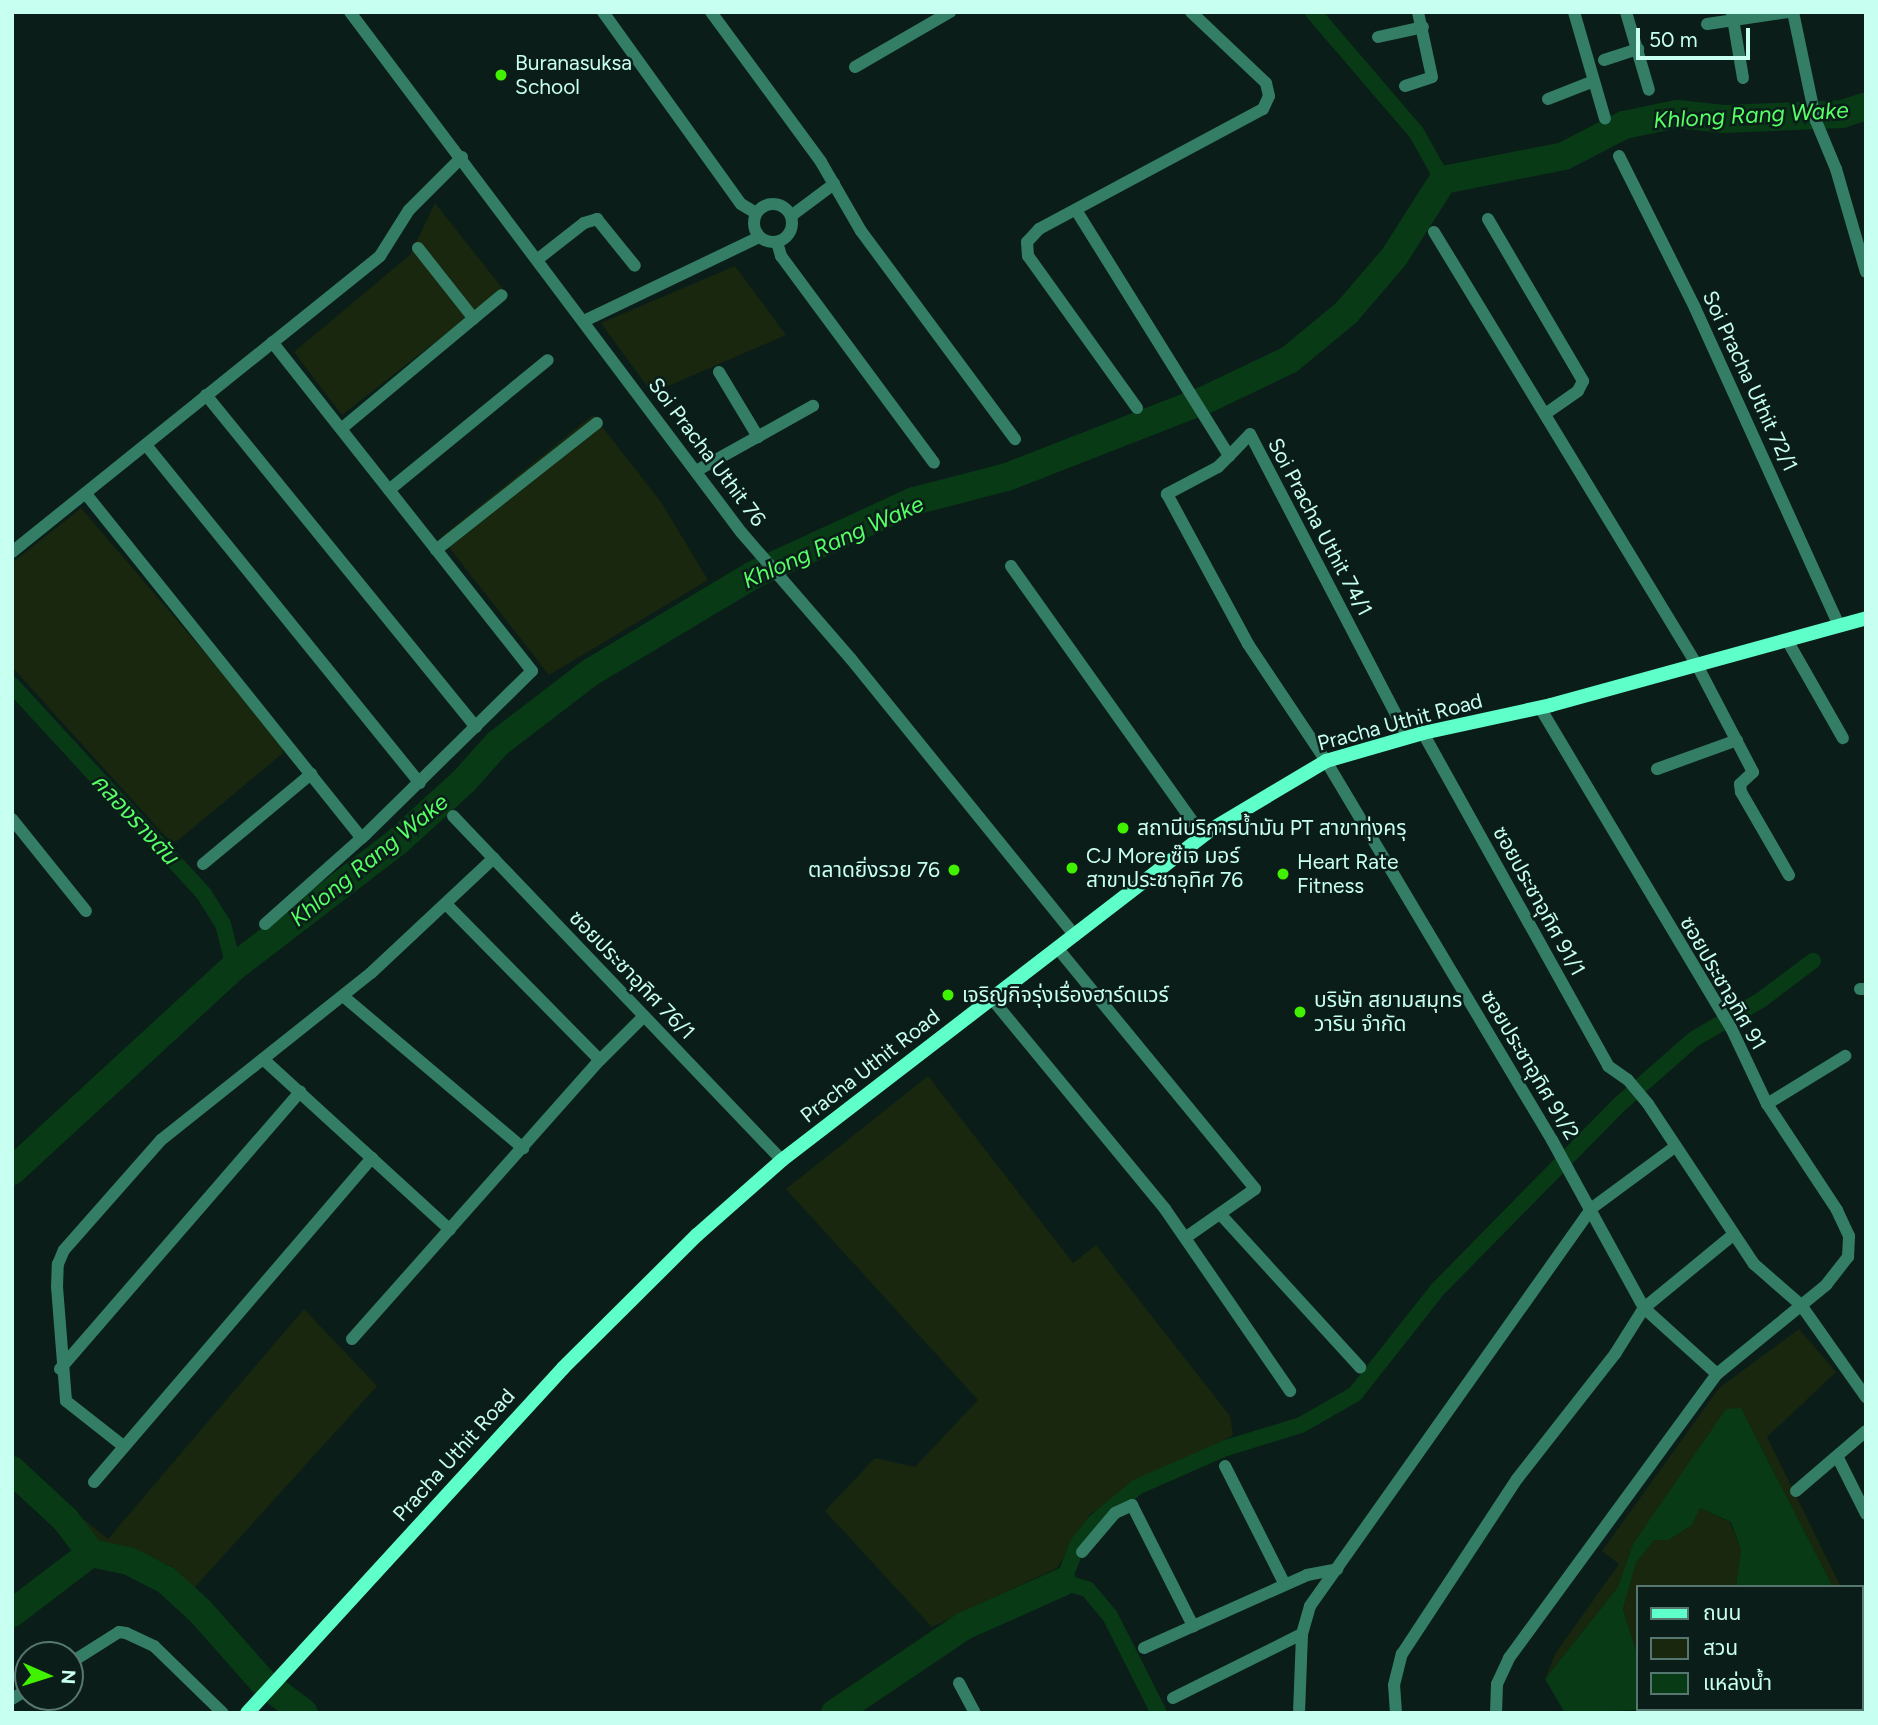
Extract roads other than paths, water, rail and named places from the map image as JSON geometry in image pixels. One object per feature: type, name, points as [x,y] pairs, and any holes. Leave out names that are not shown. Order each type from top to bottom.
[{"type":"main road","name":"Pracha Uthit Road","points":[[251,1708],[634,1294],[782,1160],[1059,950],[1203,836],[1285,782],[1326,761],[1423,733],[1540,708],[1866,618]]},
{"type":"street","name":"Soi Pracha Uthit 76","points":[[350,12],[462,157],[741,532],[790,587],[1075,936]]},
{"type":"street","points":[[603,12],[741,204],[755,213]]},
{"type":"street","points":[[712,12],[834,184],[860,231],[1015,439]]},
{"type":"street","points":[[855,67],[950,12]]},
{"type":"street","points":[[1137,408],[1028,256],[1027,242],[1039,229],[1263,109],[1269,96],[1266,82],[1191,12]]},
{"type":"street","points":[[1405,86],[1432,78],[1418,12]]},
{"type":"street","points":[[1574,12],[1605,119]]},
{"type":"street","points":[[1626,12],[1649,90]]},
{"type":"street","points":[[1707,24],[1733,16],[1788,12]]},
{"type":"street","points":[[1793,12],[1815,121],[1836,169],[1865,267]]},
{"type":"street","points":[[1733,16],[1743,79]]},
{"type":"street","points":[[1378,37],[1423,27]]},
{"type":"street","points":[[1604,60],[1638,49]]},
{"type":"street","points":[[1548,99],[1594,81]]},
{"type":"street","name":"Soi Pracha Uthit 72/1","points":[[1619,156],[1701,319],[1839,625]]},
{"type":"street","points":[[12,551],[380,256],[409,210],[462,157]]},
{"type":"street","points":[[791,216],[834,184]]},
{"type":"street","points":[[759,237],[753,225],[755,213],[765,205],[777,204],[791,216],[791,229],[777,242]]},
{"type":"street","points":[[1076,210],[1192,392],[1229,456]]},
{"type":"street","points":[[537,259],[584,223],[597,219],[635,266]]},
{"type":"street","points":[[1488,219],[1583,381],[1578,391],[1546,413]]},
{"type":"street","points":[[1434,232],[1697,665],[1753,772],[1740,784],[1741,792],[1789,875]]},
{"type":"street","points":[[584,321],[759,237],[777,242]]},
{"type":"street","points":[[777,242],[781,256],[934,463]]},
{"type":"street","points":[[418,248],[474,319]]},
{"type":"street","points":[[341,429],[502,295]]},
{"type":"street","points":[[265,924],[362,838],[532,671],[271,342]]},
{"type":"street","points":[[389,490],[548,360]]},
{"type":"street","points":[[719,372],[758,437]]},
{"type":"street","points":[[206,395],[476,727]]},
{"type":"street","points":[[696,471],[813,406]]},
{"type":"street","points":[[436,550],[597,424]]},
{"type":"street","name":"Soi Pracha Uthit 74/1","points":[[1229,456],[1250,433],[1408,737]]},
{"type":"street","points":[[146,445],[420,783]]},
{"type":"street","name":"ซอยประชาอุทิศ 91/2","points":[[1229,456],[1218,467],[1167,494],[1248,644],[1326,761],[1592,1208],[1644,1308],[1717,1374]]},
{"type":"street","points":[[86,494],[362,838]]},
{"type":"street","points":[[1011,566],[1203,836]]},
{"type":"street","points":[[1787,640],[1843,737]]},
{"type":"street","name":"ซอยประชาอุทิศ 91","points":[[1496,1713],[1497,1684],[1509,1658],[1717,1374],[1826,1285],[1847,1257],[1849,1236],[1837,1210],[1766,1104],[1731,1028],[1540,708]]},
{"type":"street","name":"ซอยประชาอุทิศ 91/1","points":[[1423,733],[1608,1066],[1628,1080],[1648,1104],[1733,1236],[1754,1264],[1801,1306],[1866,1397]]},
{"type":"street","points":[[1657,769],[1737,740]]},
{"type":"street","points":[[203,864],[311,774]]},
{"type":"street","name":"ซอยประชาอุทิศ 76/1","points":[[453,816],[782,1160]]},
{"type":"street","points":[[12,819],[86,911]]},
{"type":"street","points":[[122,1445],[66,1401],[60,1368],[58,1264],[64,1250],[161,1140],[343,996],[494,858]]},
{"type":"street","points":[[446,904],[600,1060]]},
{"type":"street","points":[[1059,950],[1255,1189],[1222,1216],[1185,1238]]},
{"type":"street","points":[[343,996],[523,1148]]},
{"type":"street","points":[[992,999],[1185,1238],[1290,1391]]},
{"type":"street","points":[[352,1339],[600,1060],[644,1016]]},
{"type":"street","points":[[1766,1104],[1844,1056]]},
{"type":"street","points":[[263,1059],[450,1230]]},
{"type":"street","points":[[60,1368],[300,1092]]},
{"type":"street","points":[[1299,1713],[1302,1634],[1310,1606],[1592,1208],[1676,1146]]},
{"type":"street","points":[[94,1482],[122,1445],[372,1158]]},
{"type":"street","points":[[1222,1216],[1360,1367]]},
{"type":"street","points":[[1396,1713],[1394,1685],[1402,1654],[1517,1479],[1615,1354],[1644,1308],[1733,1236]]},
{"type":"street","points":[[1796,1491],[1866,1432]]},
{"type":"street","points":[[1837,1456],[1866,1514]]},
{"type":"street","points":[[1225,1466],[1285,1586]]},
{"type":"street","points":[[1082,1552],[1115,1513],[1131,1504],[1193,1626]]},
{"type":"street","points":[[1144,1648],[1285,1586],[1337,1569]]},
{"type":"street","points":[[84,1654],[119,1632],[126,1633],[154,1646],[223,1713]]},
{"type":"street","points":[[1173,1698],[1302,1634]]},
{"type":"street","points":[[959,1683],[975,1713]]},
{"type":"water","points":[[1741,1408],[1832,1585],[1736,1585],[1741,1550],[1731,1522],[1700,1508],[1692,1525],[1669,1540],[1654,1540],[1636,1563],[1623,1609],[1636,1651],[1636,1710],[1565,1713],[1545,1679],[1618,1587],[1633,1544],[1726,1409]]},
{"type":"waterway","points":[[1313,12],[1416,132],[1443,180]]},
{"type":"waterway","name":"Khlong Rang Wake","points":[[12,1171],[234,967],[398,841],[464,781],[498,743],[591,672],[753,575],[914,501],[1007,477],[1205,400],[1289,360],[1347,312],[1394,257],[1443,180],[1564,156],[1624,125],[1677,114],[1724,119],[1842,114],[1866,106]]},
{"type":"waterway","name":"คลองรางตัน","points":[[12,685],[204,894],[223,924],[234,967]]},
{"type":"waterway","points":[[1159,1713],[1110,1616],[1087,1589],[1063,1582],[1077,1545],[1094,1523],[1137,1487],[1226,1448],[1301,1425],[1355,1394],[1437,1290],[1620,1104],[1694,1039],[1761,1000],[1813,961]]},
{"type":"waterway","name":"Khlong Rang Wake","points":[[12,1470],[65,1519],[91,1553]]},
{"type":"waterway","points":[[12,1613],[91,1553],[129,1561],[166,1580],[201,1612],[263,1682],[304,1713]]},
{"type":"waterway","points":[[835,1713],[964,1626],[1063,1582]]},
{"type":"place","name":"Buranasuksa School","points":[[501,75]]},
{"type":"place","name":"สถานีบริการน้ำมัน PT สาขาทุ่งครุ","points":[[1123,828]]},
{"type":"place","name":"CJ More ซ๊เจ มอร์ สาขาประชาอุทิศ 76","points":[[1072,868]]},
{"type":"place","name":"ตลาดยิ่งรวย 76","points":[[954,870]]},
{"type":"place","name":"Heart Rate Fitness","points":[[1283,874]]},
{"type":"place","name":"เจริญกิจรุ่งเรื่องฮาร์ดแวร์","points":[[948,995]]},
{"type":"place","name":"บริษัท สยามสมุทร วาริน จำกัด","points":[[1300,1012]]}]
